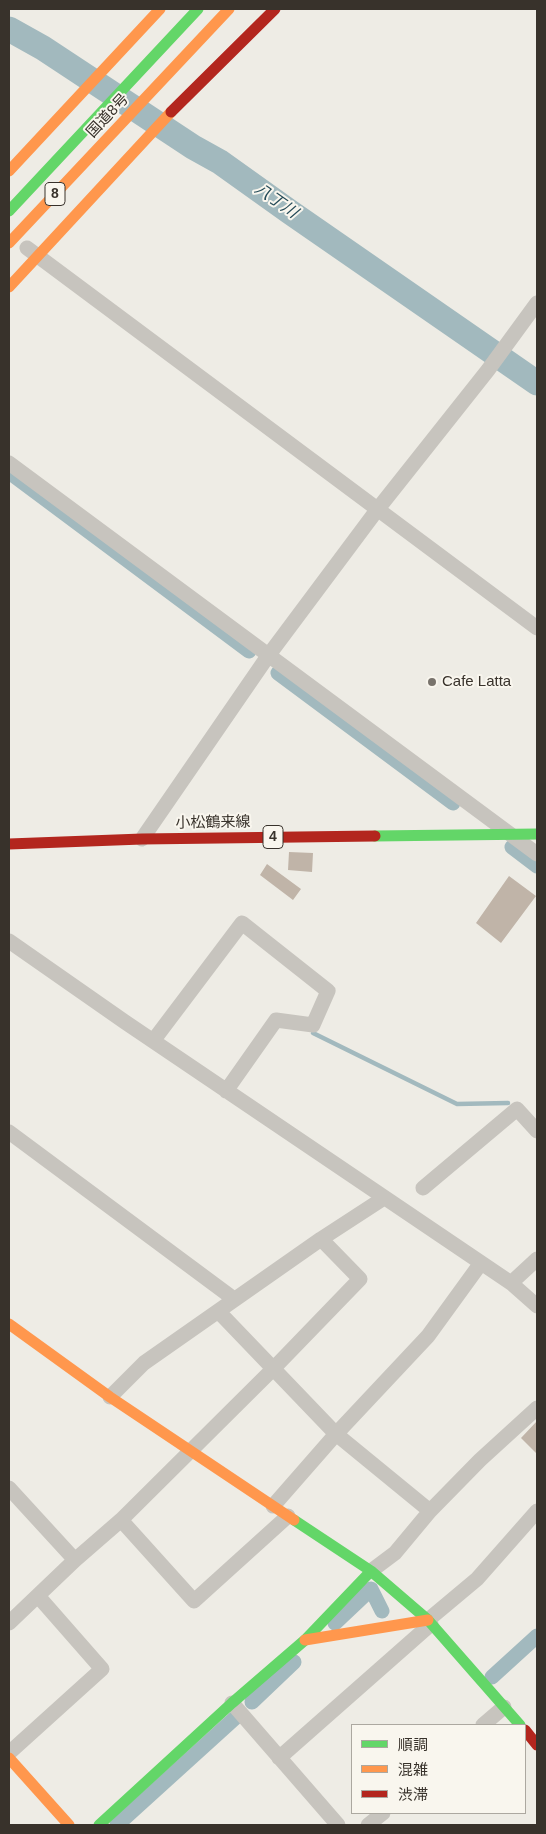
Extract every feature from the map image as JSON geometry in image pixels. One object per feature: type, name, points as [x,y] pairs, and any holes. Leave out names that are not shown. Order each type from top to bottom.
[{"type":"main road","points":[[9,171],[160,9]]},
{"type":"main road","name":"国道8号","points":[[9,211],[198,9]]},
{"type":"main road","name":"国道8号","points":[[9,243],[229,9]]},
{"type":"main road","points":[[9,287],[32,252],[275,9]]},
{"type":"main road","name":"小松鶴来線","points":[[9,844],[142,839],[537,834]]},
{"type":"main road","points":[[9,1324],[110,1397],[371,1571],[430,1622],[519,1724]]},
{"type":"main road","points":[[99,1825],[232,1703],[305,1640],[371,1571]]},
{"type":"main road","points":[[305,1640],[430,1622]]},
{"type":"main road","points":[[526,1731],[537,1745]]},
{"type":"main road","points":[[9,1758],[69,1825]]},
{"type":"street","points":[[32,252],[537,628]]},
{"type":"street","points":[[142,839],[268,656],[377,510],[488,370],[537,302]]},
{"type":"street","points":[[9,463],[537,854]]},
{"type":"street","points":[[153,1041],[242,923],[328,991],[314,1025],[276,1020],[226,1091]]},
{"type":"street","points":[[9,941],[226,1091],[511,1283],[537,1306]]},
{"type":"street","points":[[423,1188],[517,1109],[537,1131]]},
{"type":"street","points":[[9,1132],[234,1299]]},
{"type":"street","points":[[110,1397],[144,1363],[320,1239],[384,1198]]},
{"type":"street","points":[[9,1622],[121,1520],[360,1279],[320,1239]]},
{"type":"street","points":[[511,1283],[537,1258]]},
{"type":"street","points":[[273,1506],[336,1434],[428,1336],[481,1263]]},
{"type":"street","points":[[218,1311],[336,1434],[430,1511]]},
{"type":"street","points":[[371,1571],[395,1553],[430,1511],[480,1460],[537,1408]]},
{"type":"street","points":[[9,1488],[75,1560]]},
{"type":"street","points":[[279,1758],[477,1579],[537,1511]]},
{"type":"street","points":[[121,1520],[194,1601],[288,1516]]},
{"type":"street","points":[[9,1753],[102,1669],[38,1596]]},
{"type":"street","points":[[232,1703],[338,1825]]},
{"type":"street","points":[[484,1724],[504,1707]]},
{"type":"street","points":[[368,1825],[382,1814]]},
{"type":"building","points":[[289,852],[313,853],[312,872],[288,870]]},
{"type":"building","points":[[267,864],[301,889],[293,900],[260,875]]},
{"type":"building","points":[[509,876],[536,896],[501,943],[476,923]]},
{"type":"building","points":[[537,1421],[537,1454],[521,1438]]},
{"type":"waterway","name":"八丁川","points":[[9,29],[43,48],[193,147],[220,162],[537,383]]},
{"type":"waterway","points":[[9,472],[249,651]]},
{"type":"waterway","points":[[278,673],[453,803]]},
{"type":"waterway","points":[[512,847],[537,866]]},
{"type":"waterway","points":[[313,1033],[457,1104],[508,1103]]},
{"type":"waterway","points":[[335,1623],[371,1589],[382,1611]]},
{"type":"waterway","points":[[492,1677],[537,1636]]},
{"type":"waterway","points":[[252,1702],[294,1662]]},
{"type":"waterway","points":[[117,1825],[235,1718]]},
{"type":"traffic: fast","points":[[9,211],[198,9]]},
{"type":"traffic: fast","points":[[375,836],[537,834]]},
{"type":"traffic: fast","points":[[294,1520],[371,1571],[428,1620],[519,1724]]},
{"type":"traffic: fast","points":[[99,1825],[232,1703],[305,1640],[371,1571]]},
{"type":"traffic: slow","points":[[9,171],[160,9]]},
{"type":"traffic: slow","points":[[9,243],[229,9]]},
{"type":"traffic: slow","points":[[9,287],[171,112]]},
{"type":"traffic: slow","points":[[9,1324],[110,1397],[294,1520]]},
{"type":"traffic: slow","points":[[305,1640],[428,1620]]},
{"type":"traffic: slow","points":[[9,1758],[69,1825]]},
{"type":"traffic: jam","points":[[171,112],[275,9]]},
{"type":"traffic: jam","points":[[9,844],[142,839],[375,836]]},
{"type":"traffic: jam","points":[[526,1731],[537,1745]]},
{"type":"place","name":"Cafe Latta","points":[[432,682]]}]
